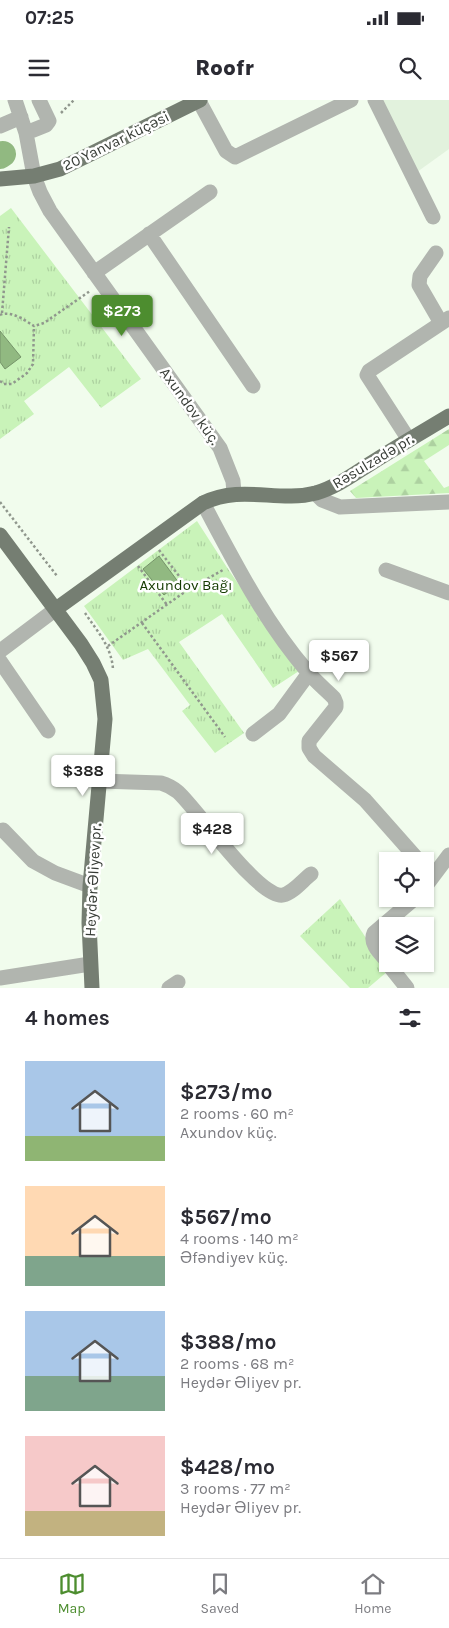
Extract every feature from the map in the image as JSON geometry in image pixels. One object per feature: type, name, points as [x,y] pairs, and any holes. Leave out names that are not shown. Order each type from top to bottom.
[{"type":"main road","name":"20 Yanvar küçəsi","points":[[0,179],[34,176],[60,169],[200,100]]},
{"type":"main road","name":"Rəsulzadə pr.","points":[[56,609],[151,539],[202,503],[214,497],[234,493],[299,495],[315,493],[340,482],[449,416]]},
{"type":"main road","name":"Heydər Əliyev pr.","points":[[0,535],[81,644],[101,680],[105,719],[90,886],[89,923],[92,988]]},
{"type":"street","name":"Axundov küç.","points":[[15,100],[26,133],[34,176],[50,211],[220,448],[233,481],[234,493]]},
{"type":"street","points":[[26,133],[49,121],[39,100]]},
{"type":"street","points":[[200,100],[226,151],[235,157],[351,100]]},
{"type":"street","points":[[375,100],[433,217]]},
{"type":"street","points":[[0,126],[21,117]]},
{"type":"street","points":[[98,278],[149,234],[210,192]]},
{"type":"street","points":[[149,234],[253,386]]},
{"type":"street","points":[[409,440],[367,375],[369,371],[445,321],[419,285],[420,276],[436,253]]},
{"type":"street","points":[[315,493],[322,500],[340,507],[449,502]]},
{"type":"street","points":[[202,503],[251,591],[284,642],[309,673],[334,698],[336,707],[309,741],[309,748],[314,756],[376,811],[411,852]]},
{"type":"street","points":[[386,570],[449,593]]},
{"type":"street","points":[[0,651],[56,609]]},
{"type":"street","points":[[0,661],[48,731]]},
{"type":"street","points":[[253,734],[279,714],[309,673]]},
{"type":"street","points":[[100,781],[138,781],[161,783],[170,786],[224,847],[273,893],[282,896],[288,893],[310,874]]},
{"type":"street","points":[[4,830],[33,861],[55,873],[90,886]]},
{"type":"street","points":[[434,867],[449,855]]},
{"type":"street","points":[[393,917],[405,907]]},
{"type":"street","points":[[379,929],[372,937],[373,943],[379,951]]},
{"type":"street","points":[[0,978],[90,964]]},
{"type":"street","points":[[395,972],[407,988]]},
{"type":"path","points":[[8,227],[1,314],[11,314],[34,326],[44,323],[98,278]]},
{"type":"path","points":[[0,381],[4,384],[12,384],[27,373],[33,364],[34,326]]},
{"type":"path","points":[[0,502],[57,576]]},
{"type":"path","points":[[151,539],[189,589]]},
{"type":"path","points":[[130,555],[166,605]]},
{"type":"path","points":[[108,646],[189,589],[236,563]]},
{"type":"path","points":[[142,623],[225,737]]},
{"type":"shaded area","points":[[382,100],[449,100],[449,149],[417,172]]},
{"type":"shaded area","points":[[0,331],[21,357],[5,369],[0,362]]},
{"type":"shaded area","points":[[159,556],[179,583],[164,595],[143,569]]},
{"type":"green space","points":[[11,208],[141,379],[101,408],[69,367],[24,401],[34,414],[0,439],[0,216]]},
{"type":"green space","points":[[449,429],[449,445],[424,461],[444,488],[449,486],[449,493],[356,498],[350,491]]},
{"type":"green space","name":"Axundov Bağı","points":[[197,521],[299,671],[273,688],[222,614],[179,642],[244,733],[215,753],[182,711],[190,705],[148,649],[123,660],[84,606]]},
{"type":"green space","points":[[340,899],[379,958],[379,972],[387,972],[368,988],[350,988],[300,936]]}]
